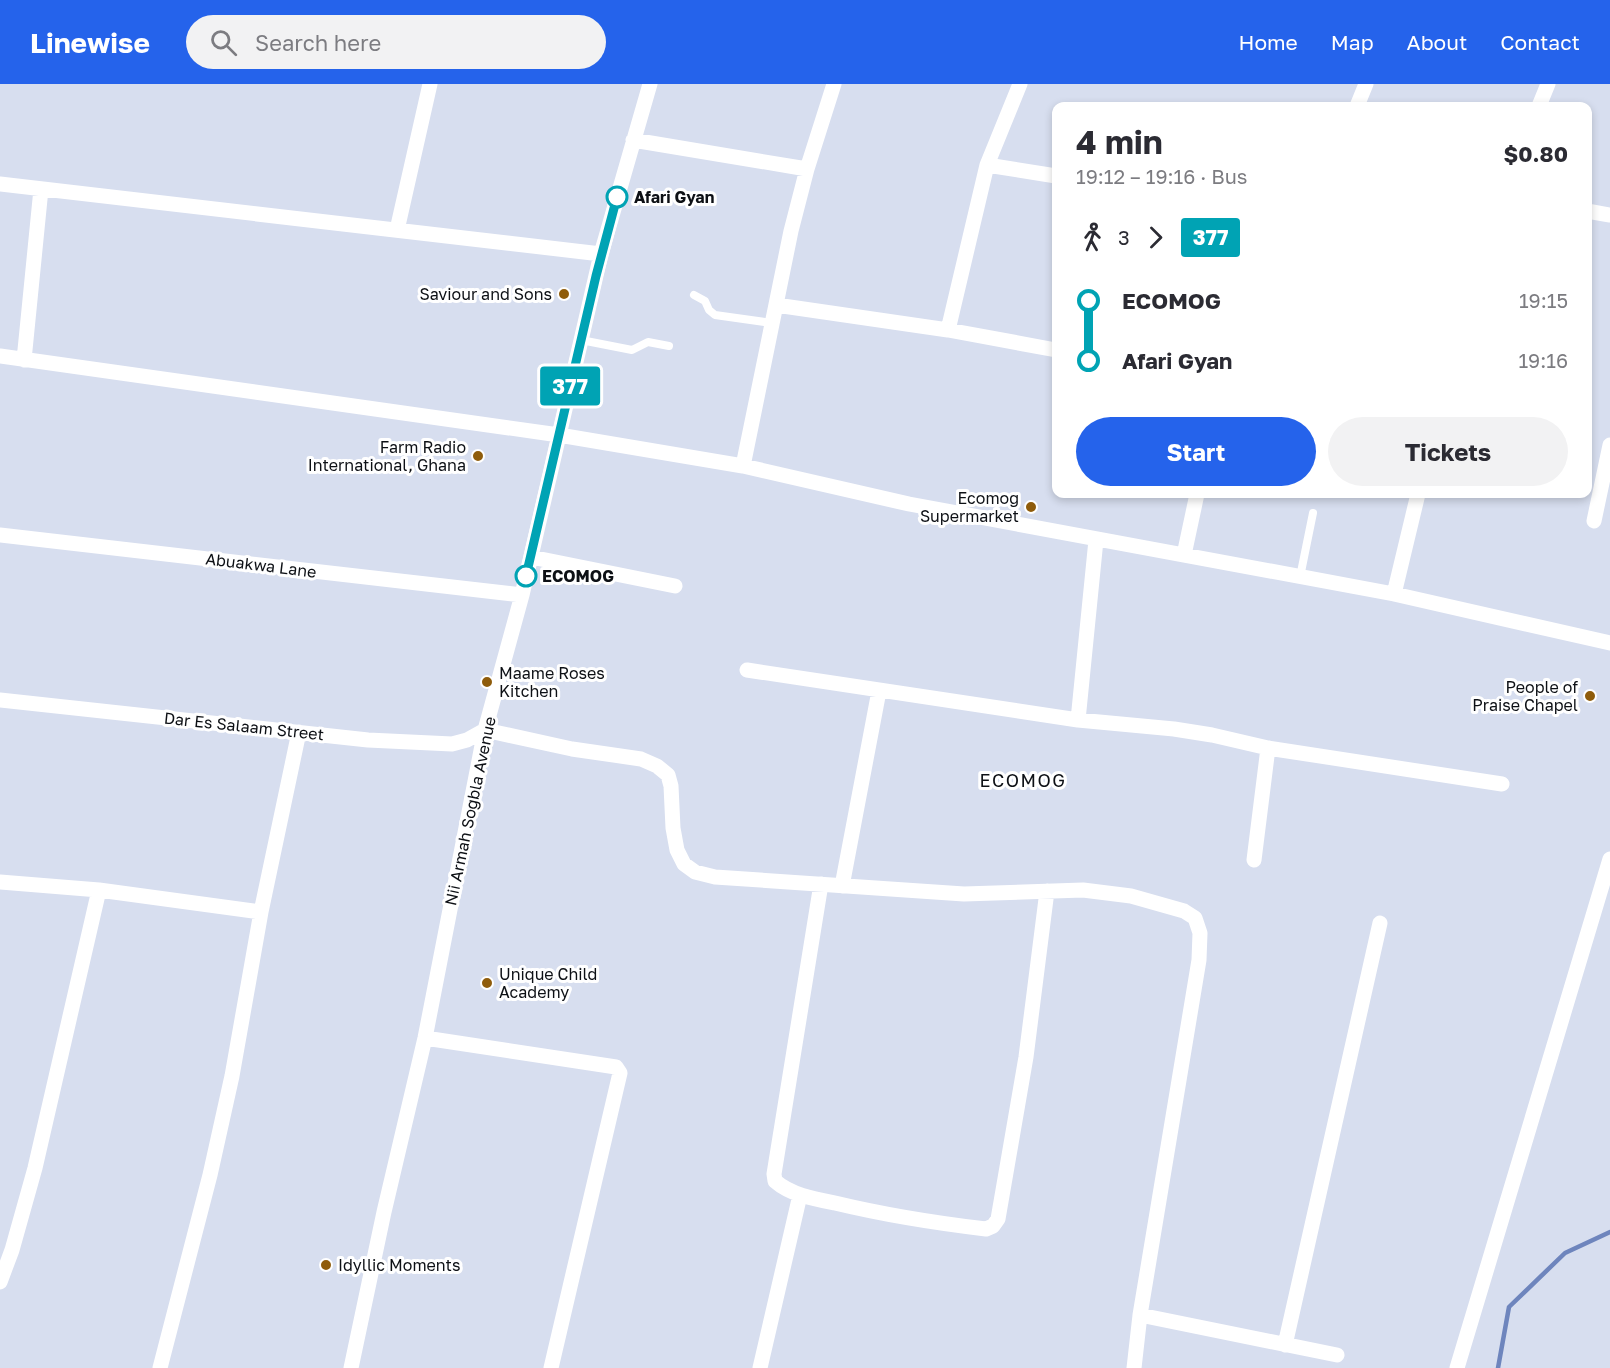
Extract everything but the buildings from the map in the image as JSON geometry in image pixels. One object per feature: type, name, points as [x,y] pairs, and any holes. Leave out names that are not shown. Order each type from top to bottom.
[{"type":"street","points":[[397,230],[430,84]]},
{"type":"street","name":"Nii Armah Sogbla Avenue","points":[[351,1368],[384,1212],[425,1038],[485,730],[522,595],[601,255],[650,84]]},
{"type":"street","points":[[743,466],[807,169],[834,84]]},
{"type":"street","points":[[948,330],[987,165],[1020,84]]},
{"type":"street","points":[[1359,102],[1366,84]]},
{"type":"street","points":[[1541,102],[1548,84]]},
{"type":"street","points":[[633,140],[807,169]]},
{"type":"street","points":[[987,165],[1052,175]]},
{"type":"street","points":[[0,184],[601,255]]},
{"type":"street","points":[[24,360],[41,189]]},
{"type":"street","points":[[1592,212],[1610,215]]},
{"type":"street","points":[[776,305],[948,330],[1052,349]]},
{"type":"street","points":[[0,356],[559,435],[743,466],[909,504],[1394,594],[1610,644]]},
{"type":"street","points":[[1594,521],[1610,446]]},
{"type":"street","points":[[1184,555],[1196,498]]},
{"type":"street","points":[[1394,594],[1417,498]]},
{"type":"street","name":"Abuakwa Lane","points":[[0,535],[522,595]]},
{"type":"street","points":[[1078,720],[1096,540]]},
{"type":"street","points":[[531,557],[675,586]]},
{"type":"street","points":[[747,670],[1078,720],[1174,729],[1268,748],[1502,784]]},
{"type":"street","points":[[842,885],[879,691]]},
{"type":"street","name":"Dar Es Salaam Street","points":[[0,700],[428,744],[452,744],[467,740],[485,730]]},
{"type":"street","points":[[485,730],[572,749],[641,759],[657,766],[668,775],[671,786],[673,828],[677,850],[684,864],[695,872],[715,877],[964,894],[1083,890],[1131,896],[1184,911],[1195,918],[1200,933],[1199,960],[1140,1315],[1134,1368]]},
{"type":"street","points":[[160,1368],[210,1175],[232,1076],[261,912],[299,732]]},
{"type":"street","points":[[1254,860],[1268,748]]},
{"type":"street","points":[[1457,1368],[1608,875],[1610,859]]},
{"type":"street","points":[[0,882],[99,890],[261,912]]},
{"type":"street","points":[[821,884],[774,1174],[775,1181],[780,1186],[800,1195],[917,1221],[986,1228],[993,1226],[998,1219],[1026,1057],[1047,891]]},
{"type":"street","points":[[0,1282],[12,1250],[35,1168],[99,890]]},
{"type":"street","points":[[1284,1345],[1380,923]]},
{"type":"street","points":[[425,1038],[616,1067],[620,1073],[551,1368]]},
{"type":"street","points":[[760,1368],[800,1195]]},
{"type":"street","points":[[1140,1315],[1337,1355]]},
{"type":"lane","points":[[694,295],[705,301],[709,310],[715,315],[772,323]]},
{"type":"lane","points":[[581,340],[632,350],[648,342],[669,346]]},
{"type":"lane","points":[[1300,577],[1313,513]]},
{"type":"waterway","points":[[1498,1368],[1509,1307],[1565,1253],[1610,1232]]},
{"type":"bus line","name":"377","points":[[526,576],[601,255],[617,197]]},
{"type":"place","name":"Afari Gyan","points":[[617,197]]},
{"type":"place","name":"Saviour and Sons","points":[[564,294]]},
{"type":"place","name":"Farm Radio International, Ghana","points":[[478,456]]},
{"type":"place","name":"Ecomog Supermarket","points":[[1031,507]]},
{"type":"place","name":"ECOMOG","points":[[526,576]]},
{"type":"place","name":"Maame Roses Kitchen","points":[[487,682]]},
{"type":"place","name":"People of Praise Chapel","points":[[1590,696]]},
{"type":"place","name":"Unique Child Academy","points":[[487,983]]},
{"type":"place","name":"Idyllic Moments","points":[[326,1265]]},
{"type":"district","name":"ECOMOG","points":[[1023,781]]}]
